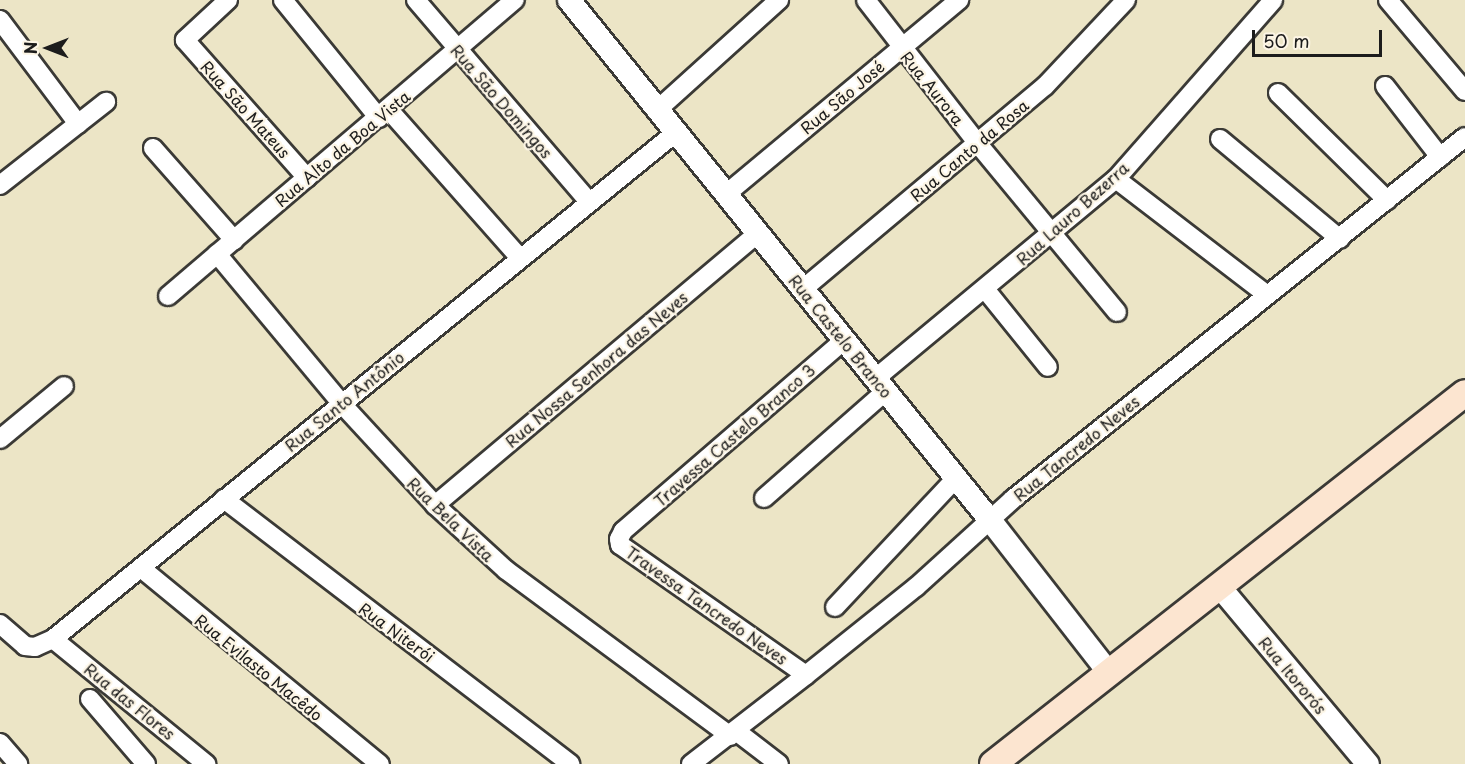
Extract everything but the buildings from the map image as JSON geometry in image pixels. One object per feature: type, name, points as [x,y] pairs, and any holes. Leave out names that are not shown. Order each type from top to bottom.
[{"type":"main road","points":[[993,764],[1465,393]]},
{"type":"street","name":"Rua São Mateus","points":[[228,0],[185,40],[307,177]]},
{"type":"street","points":[[283,0],[384,114],[520,258]]},
{"type":"street","name":"Rua São Domingos","points":[[416,0],[589,202]]},
{"type":"street","name":"Rua Alto da Boa Vista","points":[[168,296],[515,0]]},
{"type":"street","name":"Rua Castelo Branco","points":[[569,0],[674,134],[881,384],[1110,674]]},
{"type":"street","points":[[656,111],[779,0]]},
{"type":"street","name":"Rua Aurora","points":[[866,0],[901,48],[978,144],[1117,312]]},
{"type":"street","name":"Rua São José","points":[[725,195],[959,0]]},
{"type":"street","name":"Rua Canto da Rosa","points":[[803,289],[1045,86],[1126,0]]},
{"type":"street","name":"Rua Lauro Bezerra","points":[[764,498],[881,384],[986,289],[1116,179],[1273,0]]},
{"type":"street","points":[[1388,0],[1465,91]]},
{"type":"street","points":[[0,20],[78,124]]},
{"type":"street","points":[[1385,86],[1440,157]]},
{"type":"street","points":[[1278,93],[1387,200]]},
{"type":"street","points":[[0,184],[106,102]]},
{"type":"street","name":"Rua Santo Antônio","points":[[5,630],[18,642],[35,647],[53,639],[674,134]]},
{"type":"street","name":"Rua Tancredo Neves","points":[[691,764],[733,734],[916,586],[990,520],[1465,137]]},
{"type":"street","points":[[1220,139],[1340,240]]},
{"type":"street","points":[[153,148],[234,240]]},
{"type":"street","points":[[1116,179],[1268,295]]},
{"type":"street","name":"Rua Nossa Senhora das Neves","points":[[435,505],[757,234]]},
{"type":"street","name":"Rua Bela Vista","points":[[218,254],[341,404],[435,505],[506,570],[733,734],[779,764]]},
{"type":"street","points":[[986,289],[1048,367]]},
{"type":"street","name":"Travessa Castelo Branco 3","points":[[623,531],[844,340]]},
{"type":"street","points":[[0,439],[64,386]]},
{"type":"street","points":[[835,607],[956,478]]},
{"type":"street","name":"Rua Niterói","points":[[224,500],[570,764]]},
{"type":"street","name":"Travessa Tancredo Neves","points":[[623,531],[620,545],[806,675]]},
{"type":"street","name":"Rua Evilasto Macêdo","points":[[141,568],[380,764]]},
{"type":"street","name":"Rua Itororós","points":[[1219,586],[1368,764]]},
{"type":"street","name":"Rua das Flores","points":[[53,639],[206,764]]},
{"type":"street","points":[[90,699],[146,764]]},
{"type":"street","points":[[0,743],[18,764]]}]
